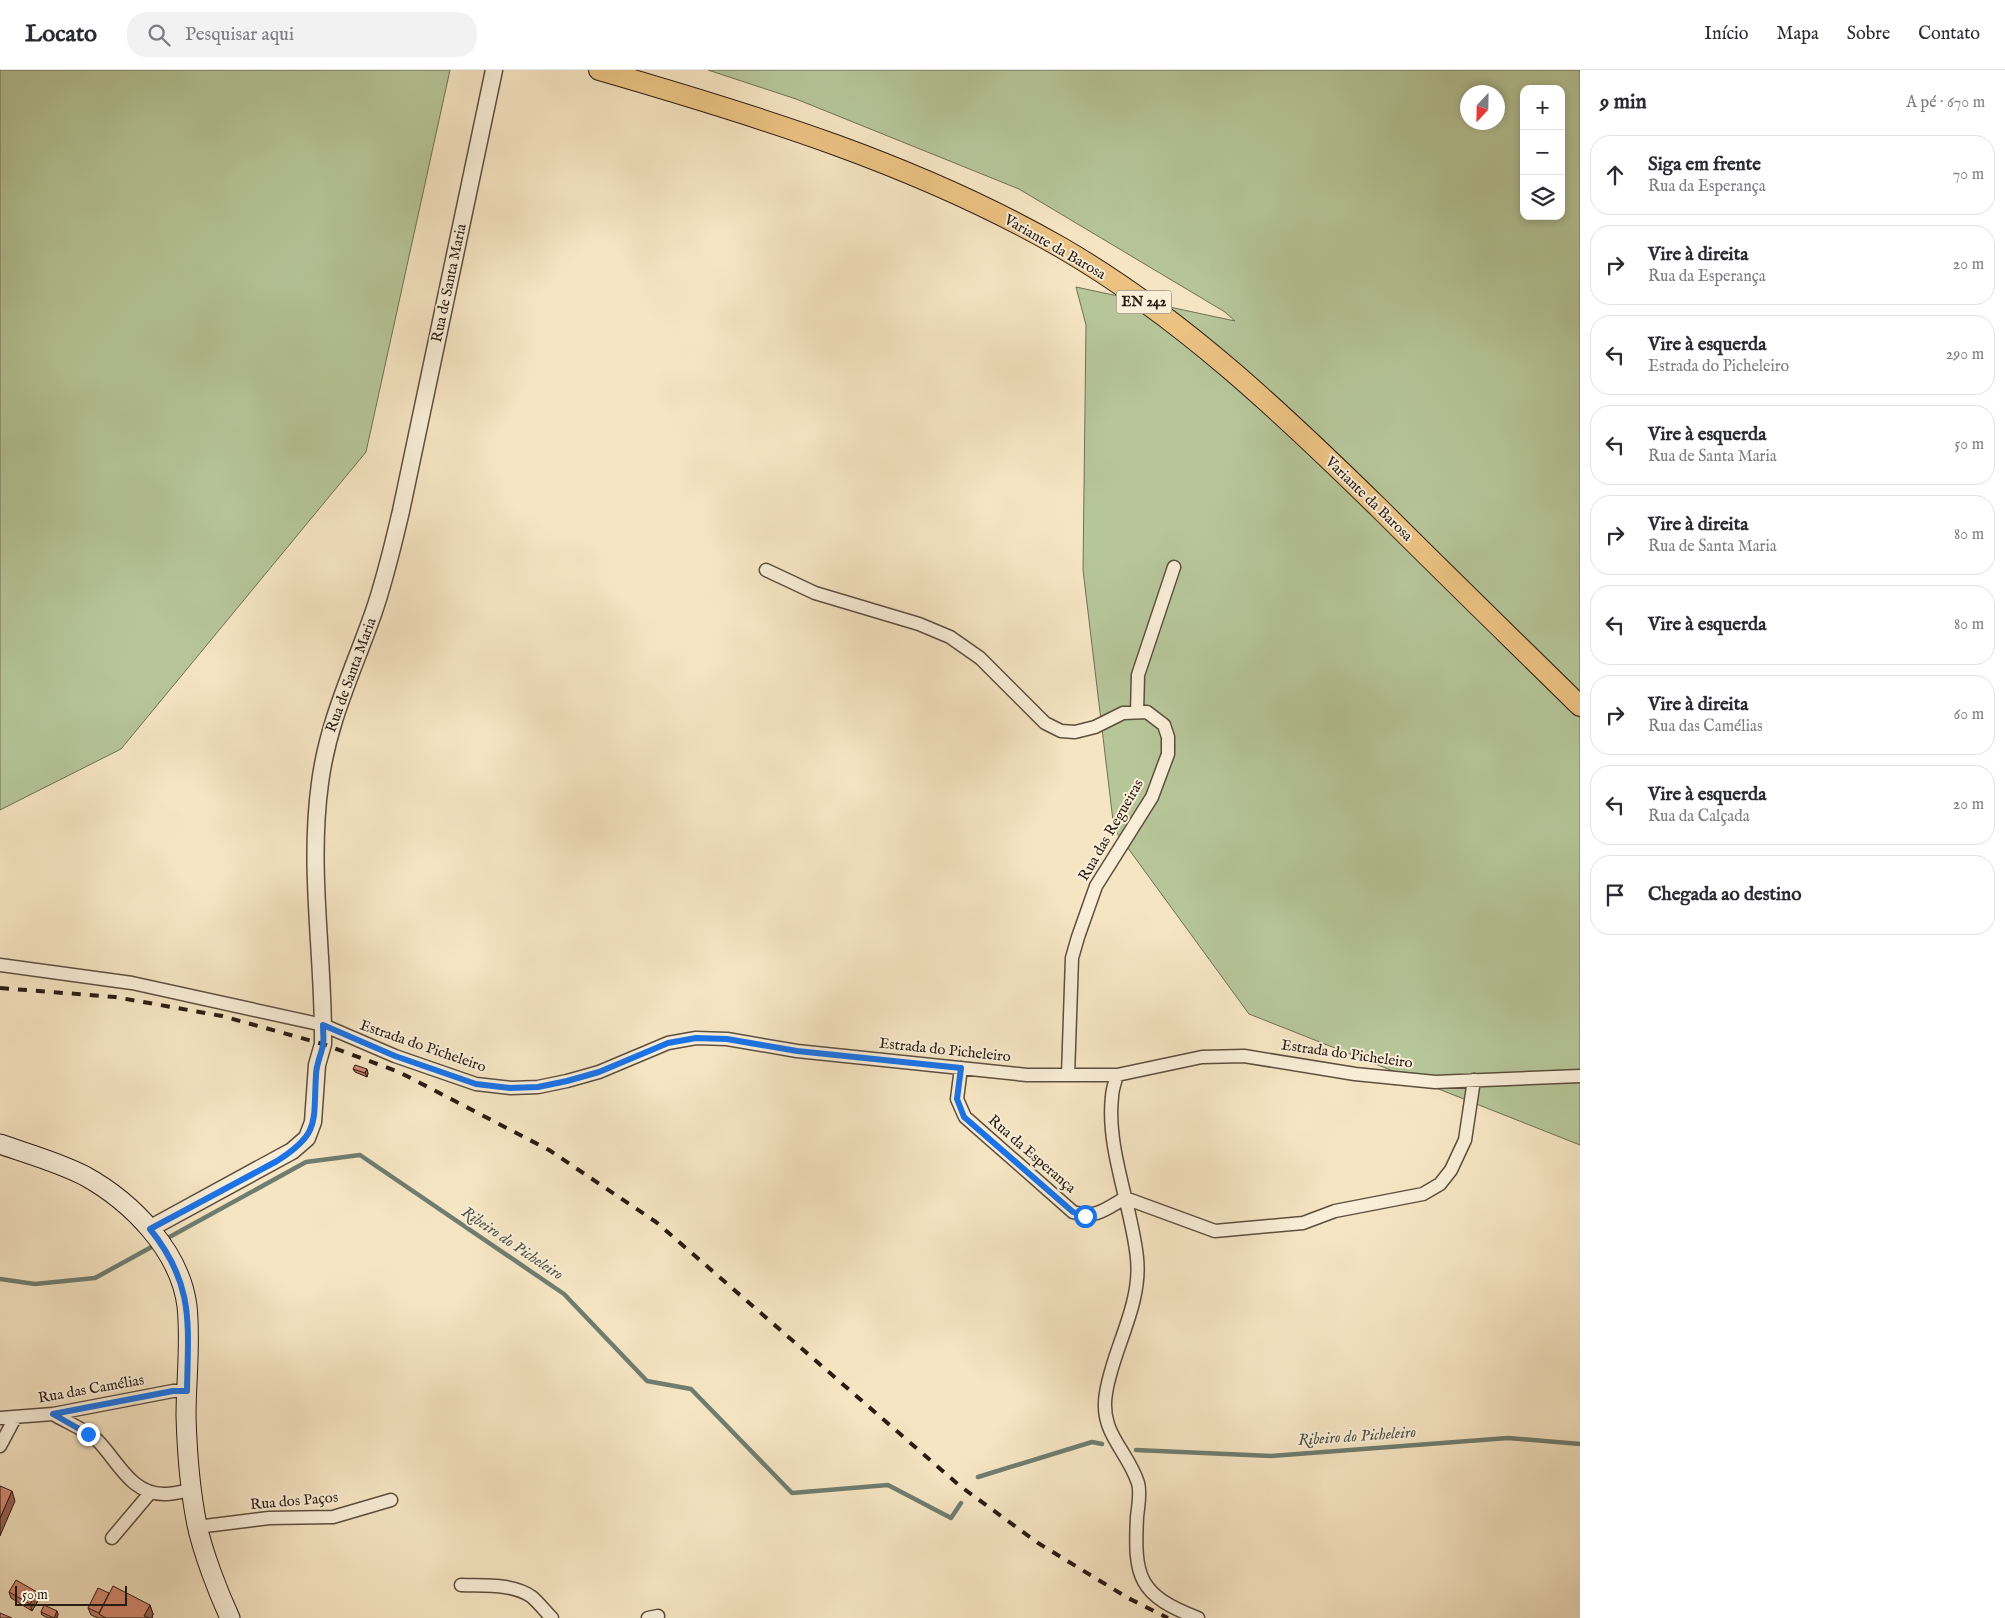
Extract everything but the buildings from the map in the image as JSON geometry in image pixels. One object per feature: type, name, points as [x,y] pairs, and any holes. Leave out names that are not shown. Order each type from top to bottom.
[{"type":"main road","name":"Variante da Barosa","points":[[600,70],[808,135],[884,164],[935,185],[1010,221],[1064,249],[1098,271],[1185,332],[1267,401],[1352,481],[1580,706]]},
{"type":"main road","points":[[0,1144],[50,1161],[85,1176],[121,1202],[152,1232],[166,1252],[182,1283],[187,1306],[186,1417],[197,1528],[221,1599],[230,1618]]},
{"type":"street","name":"Rua de Santa Maria","points":[[152,1232],[292,1151],[307,1138],[314,1122],[316,1076],[323,1044],[315,866],[320,782],[333,721],[374,612],[386,574],[494,70]]},
{"type":"street","points":[[766,570],[816,593],[919,624],[950,637],[980,658],[1045,723],[1061,731],[1076,732],[1095,727],[1123,713],[1137,712],[1138,675],[1174,567]]},
{"type":"street","name":"Rua das Regueiras","points":[[1068,1075],[1072,958],[1078,937],[1096,886],[1152,797],[1168,754],[1168,736],[1164,725],[1147,712],[1137,712]]},
{"type":"street","name":"Estrada do Picheleiro","points":[[0,965],[132,983],[323,1025],[395,1056],[476,1084],[510,1088],[538,1087],[567,1081],[599,1072],[668,1043],[696,1038],[727,1039],[797,1051],[1027,1075],[1116,1075],[1202,1057],[1244,1056],[1355,1074],[1435,1082],[1580,1076]]},
{"type":"street","name":"Rua da Esperança","points":[[961,1068],[957,1099],[964,1117],[1073,1212],[1085,1216],[1100,1212],[1125,1198]]},
{"type":"street","points":[[1116,1075],[1112,1098],[1112,1132],[1137,1258],[1137,1289],[1106,1394],[1106,1420],[1112,1436],[1130,1464],[1139,1486],[1136,1554],[1138,1569],[1144,1583],[1155,1597],[1198,1618]]},
{"type":"street","points":[[1125,1198],[1215,1231],[1304,1223],[1335,1211],[1423,1194],[1440,1184],[1451,1170],[1465,1140],[1474,1080]]},
{"type":"street","name":"Rua das Camélias","points":[[0,1418],[53,1414],[173,1391],[187,1391]]},
{"type":"street","points":[[53,1414],[99,1441],[123,1472],[138,1486],[150,1493],[166,1494],[192,1490]]},
{"type":"street","points":[[0,1446],[15,1418]]},
{"type":"street","points":[[112,1538],[150,1493]]},
{"type":"street","name":"Rua dos Paços","points":[[197,1528],[269,1518],[333,1517],[391,1500]]},
{"type":"street","points":[[461,1585],[493,1586],[518,1590],[532,1597],[552,1618]]},
{"type":"green space","points":[[0,70],[450,70],[366,452],[121,749],[0,810]]},
{"type":"green space","points":[[708,70],[1580,70],[1580,1145],[1249,1014],[1114,829],[1083,570],[1086,325],[1076,287],[1235,321],[1225,312],[1019,189],[796,99]]},
{"type":"waterway","name":"Ribeiro do Picheleiro","points":[[164,1240],[306,1162],[360,1155],[564,1294],[647,1381],[691,1389],[792,1493],[888,1485],[951,1518],[961,1503]]},
{"type":"waterway","name":"Ribeiro do Picheleiro","points":[[0,1279],[35,1284],[95,1278],[157,1244]]},
{"type":"waterway","name":"Ribeiro do Picheleiro","points":[[1136,1450],[1271,1456],[1508,1438],[1580,1444]]},
{"type":"waterway","points":[[978,1477],[1092,1442],[1102,1444]]},
{"type":"railway","points":[[0,988],[115,997],[222,1016],[323,1044],[399,1072],[549,1150],[656,1222],[960,1486],[1038,1543],[1128,1598],[1168,1618]]},
{"type":"route","points":[[88,1434],[53,1414],[173,1391],[187,1391],[188,1334],[185,1295],[173,1263],[150,1229],[277,1161],[307,1138],[314,1122],[317,1065],[323,1044],[323,1025],[395,1056],[476,1084],[510,1088],[538,1087],[567,1081],[599,1072],[668,1043],[696,1038],[727,1039],[797,1051],[961,1068],[957,1099],[964,1117],[1073,1212],[1085,1216]]}]
